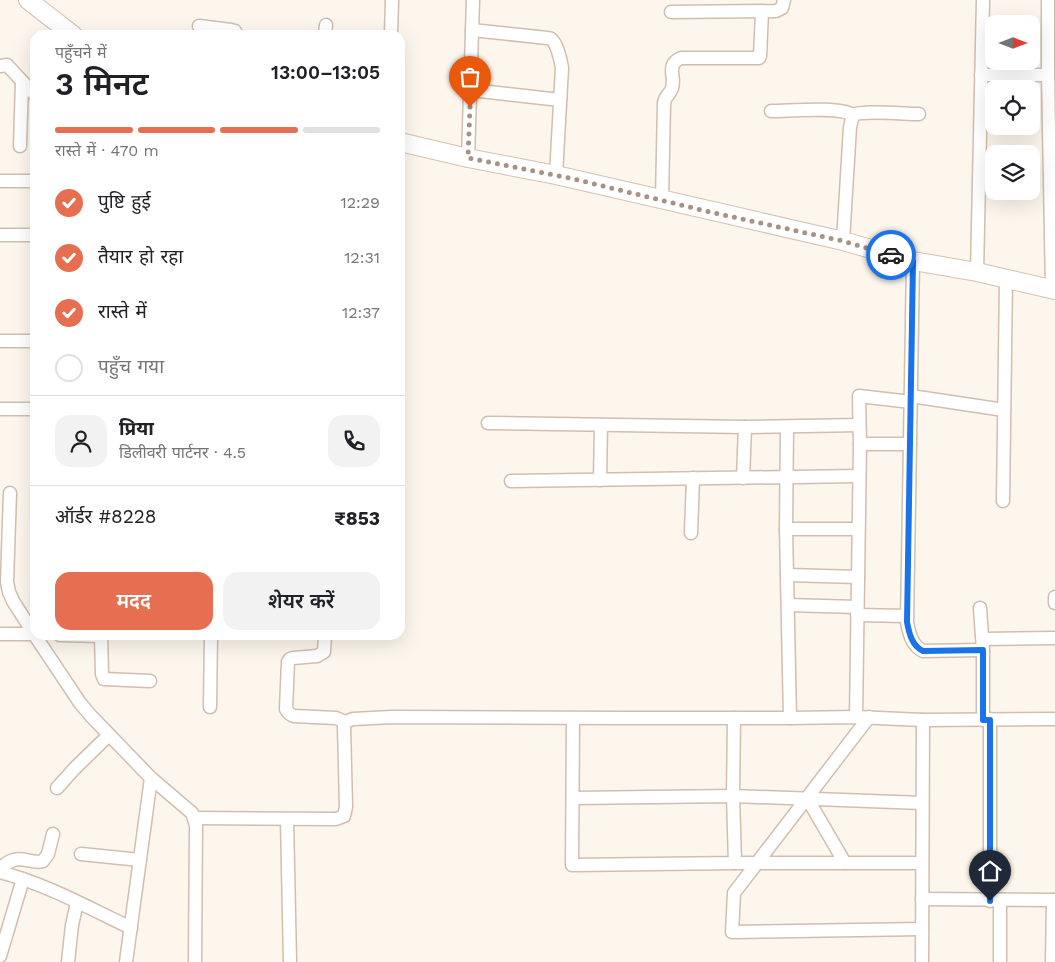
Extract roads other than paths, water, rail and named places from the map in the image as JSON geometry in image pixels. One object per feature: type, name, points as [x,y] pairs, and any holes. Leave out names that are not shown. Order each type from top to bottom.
[{"type":"street","points":[[28,0],[67,30]]},
{"type":"street","points":[[391,30],[392,0]]},
{"type":"street","points":[[468,158],[473,0]]},
{"type":"street","points":[[671,12],[690,6],[762,12],[779,10],[782,8],[784,0]]},
{"type":"street","points":[[977,272],[983,0]]},
{"type":"street","points":[[405,143],[468,158],[556,175],[843,241],[913,261],[977,272],[1054,290],[1048,75],[1048,0]]},
{"type":"street","points":[[662,200],[664,103],[665,98],[672,89],[672,67],[681,58],[759,58],[762,12]]},
{"type":"street","points":[[199,26],[231,30]]},
{"type":"street","points":[[472,30],[551,38],[554,41],[561,59],[562,68],[556,175]]},
{"type":"street","points":[[0,66],[7,66],[30,90]]},
{"type":"street","points":[[981,75],[1048,75]]},
{"type":"street","points":[[20,146],[22,82]]},
{"type":"street","points":[[471,90],[560,100]]},
{"type":"street","points":[[771,111],[837,110],[849,112],[853,115]]},
{"type":"street","points":[[853,115],[856,113],[919,114]]},
{"type":"street","points":[[843,241],[850,127],[853,115]]},
{"type":"street","points":[[0,182],[30,181]]},
{"type":"street","points":[[0,235],[30,235]]},
{"type":"street","points":[[913,261],[908,629],[913,642],[918,649],[923,651],[1055,638]]},
{"type":"street","points":[[1003,501],[1006,279]]},
{"type":"street","points":[[0,341],[30,341]]},
{"type":"street","points":[[856,717],[859,396],[911,399],[1004,410]]},
{"type":"street","points":[[0,410],[30,409]]},
{"type":"street","points":[[488,423],[745,428],[859,425]]},
{"type":"street","points":[[600,480],[601,425]]},
{"type":"street","points":[[787,427],[786,529],[790,718]]},
{"type":"street","points":[[744,478],[745,428]]},
{"type":"street","points":[[860,444],[910,444]]},
{"type":"street","points":[[511,481],[859,476]]},
{"type":"street","points":[[691,533],[692,478]]},
{"type":"street","points":[[10,493],[7,582],[13,601],[30,628]]},
{"type":"street","points":[[786,529],[858,528]]},
{"type":"street","points":[[787,575],[858,577]]},
{"type":"street","points":[[1055,597],[1055,603]]},
{"type":"street","points":[[788,605],[907,616]]},
{"type":"street","points":[[980,608],[1000,962]]},
{"type":"street","points":[[0,634],[30,634]]},
{"type":"street","points":[[38,640],[90,716],[151,778],[192,813],[195,818],[195,962]]},
{"type":"street","points":[[101,640],[102,674],[104,679],[150,681]]},
{"type":"street","points":[[210,707],[211,640]]},
{"type":"street","points":[[325,640],[324,652],[320,655],[293,658],[288,662],[286,709],[287,712],[294,716],[336,718],[345,722],[353,719],[392,717],[1055,719]]},
{"type":"street","points":[[869,717],[734,893],[732,932],[922,929]]},
{"type":"street","points":[[573,718],[572,866],[735,863],[922,863]]},
{"type":"street","points":[[734,718],[735,863]]},
{"type":"street","points":[[922,962],[923,720]]},
{"type":"street","points":[[195,818],[336,819],[344,816],[346,807],[345,722]]},
{"type":"street","points":[[57,788],[109,735]]},
{"type":"street","points":[[126,962],[151,778]]},
{"type":"street","points":[[572,798],[734,796],[922,804]]},
{"type":"street","points":[[807,798],[845,863]]},
{"type":"street","points":[[287,819],[290,962]]},
{"type":"street","points":[[0,868],[18,859],[33,862],[43,861],[48,854],[53,834]]},
{"type":"street","points":[[81,854],[140,860]]},
{"type":"street","points":[[0,872],[23,879],[131,928]]},
{"type":"street","points":[[0,956],[23,879]]},
{"type":"street","points":[[922,899],[1054,900],[1053,957]]},
{"type":"street","points":[[68,962],[72,925],[77,903]]}]
